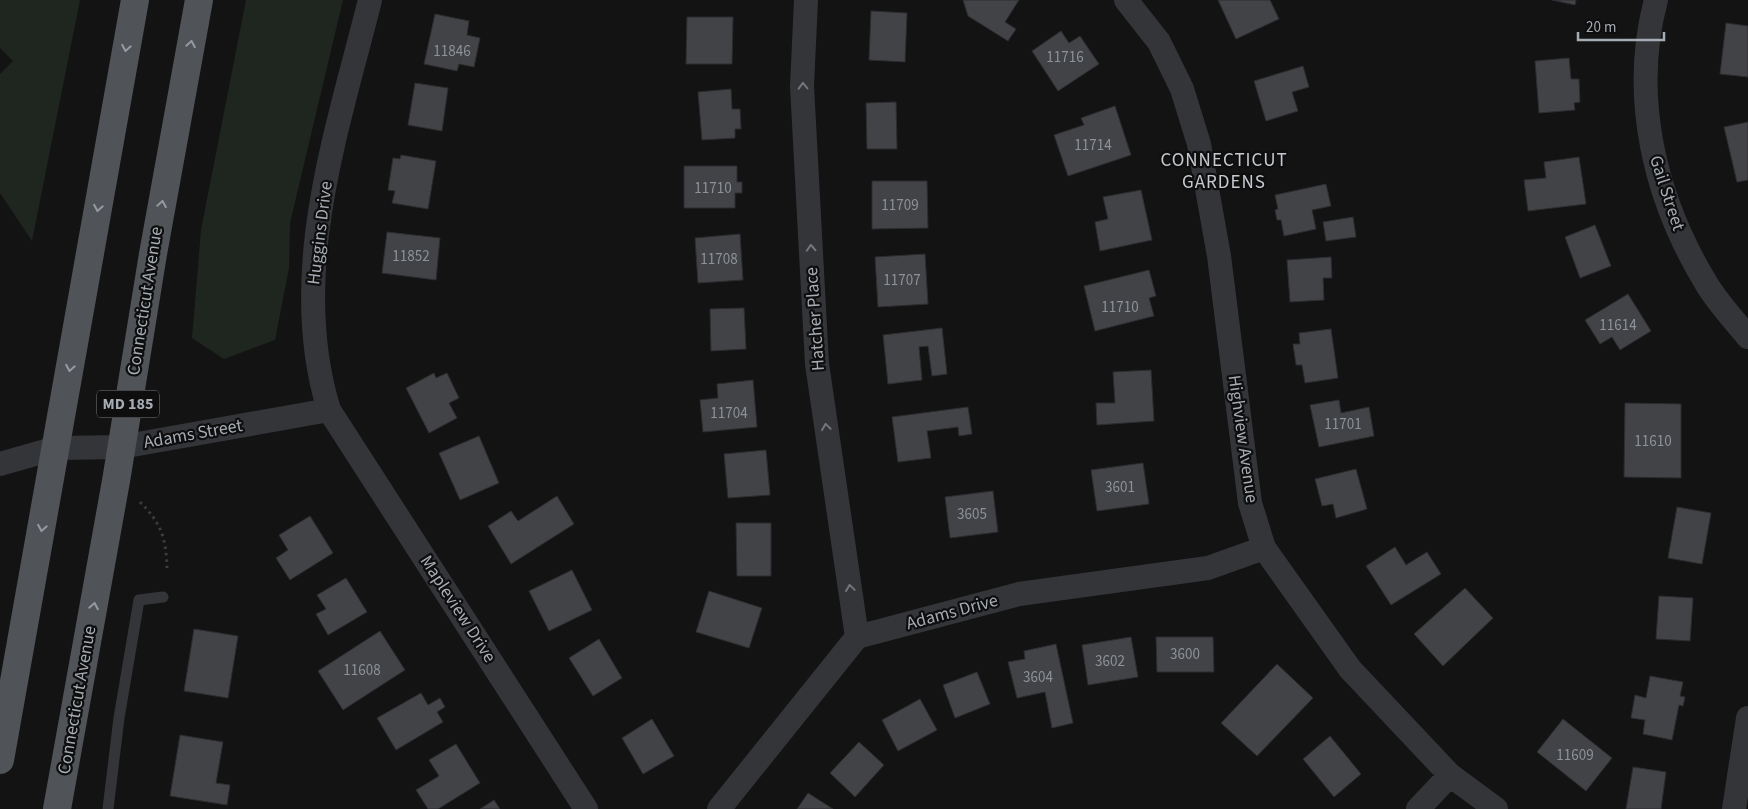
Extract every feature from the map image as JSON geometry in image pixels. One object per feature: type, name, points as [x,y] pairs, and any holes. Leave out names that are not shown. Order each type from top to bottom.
[{"type":"main road","points":[[0,760],[135,0]]},
{"type":"main road","name":"Connecticut Avenue","points":[[58,809],[122,447],[152,254],[200,0]]},
{"type":"street","name":"Huggins Drive","points":[[329,410],[320,382],[312,300],[320,201],[370,0]]},
{"type":"street","name":"Hatcher Place","points":[[806,0],[802,86],[817,364],[856,636]]},
{"type":"street","name":"Highview Avenue","points":[[1126,0],[1159,42],[1182,89],[1199,144],[1219,256],[1250,503],[1264,548],[1350,669],[1450,775],[1496,809]]},
{"type":"street","name":"Gail Street","points":[[1656,0],[1644,91],[1656,170],[1678,234],[1707,285],[1748,337]]},
{"type":"street","name":"Adams Street","points":[[56,448],[122,447],[329,410]]},
{"type":"street","name":"Mapleview Drive","points":[[329,410],[586,809]]},
{"type":"street","points":[[0,464],[56,448]]},
{"type":"street","name":"Adams Drive","points":[[856,636],[1019,594],[1208,568],[1264,548]]},
{"type":"street","points":[[719,809],[856,636]]},
{"type":"street","points":[[1734,809],[1748,718]]},
{"type":"street","points":[[1418,809],[1450,775]]},
{"type":"lane","points":[[108,809],[119,718],[139,600],[163,597]]},
{"type":"path","points":[[138,500],[155,517],[166,542],[167,568]]},
{"type":"shaded area","points":[[0,0],[80,0],[32,241],[0,193],[0,74],[13,61],[0,48]]},
{"type":"shaded area","points":[[246,0],[343,0],[290,223],[289,268],[275,340],[224,359],[192,338],[201,230]]},
{"type":"building","points":[[963,0],[1019,0],[1005,22],[1016,29],[1008,41],[968,16]]},
{"type":"building","points":[[1218,0],[1270,0],[1279,19],[1236,39]]},
{"type":"building","points":[[1552,0],[1576,0],[1575,5]]},
{"type":"building","points":[[871,11],[907,13],[905,62],[869,60]]},
{"type":"building","points":[[435,14],[469,21],[467,35],[480,38],[474,67],[459,64],[457,71],[424,64]]},
{"type":"building","points":[[687,17],[733,17],[732,64],[686,64]]},
{"type":"building","points":[[1726,23],[1748,26],[1748,77],[1720,74]]},
{"type":"building","points":[[1061,31],[1069,43],[1080,36],[1099,64],[1058,91],[1032,51]]},
{"type":"building","points":[[1569,58],[1571,79],[1579,79],[1580,102],[1574,103],[1575,110],[1539,113],[1535,61]]},
{"type":"building","points":[[1303,66],[1309,87],[1292,92],[1298,111],[1266,121],[1254,81]]},
{"type":"building","points":[[415,83],[448,88],[442,131],[408,125]]},
{"type":"building","points":[[731,89],[732,109],[740,109],[741,129],[735,129],[735,138],[702,140],[698,92]]},
{"type":"building","points":[[896,102],[897,149],[867,149],[866,103]]},
{"type":"building","points":[[1115,106],[1131,155],[1068,176],[1054,135],[1084,125],[1081,118]]},
{"type":"building","points":[[1748,122],[1748,180],[1737,182],[1724,127]]},
{"type":"building","points":[[401,155],[436,161],[428,209],[392,203],[395,191],[388,190],[393,158],[400,159]]},
{"type":"building","points":[[1579,157],[1586,204],[1528,211],[1524,180],[1546,178],[1544,162]]},
{"type":"building","points":[[684,166],[737,166],[737,182],[742,182],[742,193],[735,193],[735,208],[684,208]]},
{"type":"building","points":[[872,181],[927,181],[928,228],[872,229]]},
{"type":"building","points":[[1326,184],[1331,206],[1312,210],[1316,229],[1284,236],[1281,220],[1277,220],[1275,210],[1278,209],[1275,195]]},
{"type":"building","points":[[1141,190],[1152,240],[1100,251],[1095,222],[1108,219],[1103,197]]},
{"type":"building","points":[[1353,217],[1356,237],[1326,241],[1323,222]]},
{"type":"building","points":[[1595,225],[1611,266],[1580,278],[1565,237]]},
{"type":"building","points":[[387,232],[440,238],[436,280],[382,273]]},
{"type":"building","points":[[740,234],[743,280],[698,283],[695,238]]},
{"type":"building","points":[[925,254],[928,304],[878,307],[875,257]]},
{"type":"building","points":[[1331,257],[1332,278],[1323,278],[1324,300],[1290,302],[1287,260]]},
{"type":"building","points":[[1149,270],[1156,296],[1149,298],[1154,316],[1095,331],[1084,286]]},
{"type":"building","points":[[1628,294],[1651,331],[1620,350],[1612,337],[1600,344],[1585,320]]},
{"type":"building","points":[[744,308],[746,349],[711,351],[710,309]]},
{"type":"building","points":[[942,328],[947,374],[932,376],[928,346],[919,347],[922,380],[888,384],[883,335]]},
{"type":"building","points":[[1331,329],[1338,378],[1305,383],[1302,365],[1296,365],[1293,344],[1300,344],[1299,333]]},
{"type":"building","points":[[1151,370],[1154,421],[1097,425],[1096,403],[1115,403],[1113,372]]},
{"type":"building","points":[[434,373],[436,378],[447,373],[459,398],[449,403],[457,418],[429,433],[406,388]]},
{"type":"building","points":[[753,380],[757,427],[703,432],[700,400],[718,398],[717,384]]},
{"type":"building","points":[[1339,400],[1341,413],[1369,407],[1374,436],[1319,447],[1310,405]]},
{"type":"building","points":[[1625,403],[1681,404],[1681,478],[1624,477]]},
{"type":"building","points":[[968,407],[972,434],[959,436],[958,427],[927,431],[931,458],[898,462],[892,417]]},
{"type":"building","points":[[479,436],[499,483],[460,500],[439,453]]},
{"type":"building","points":[[766,450],[770,495],[728,498],[724,454]]},
{"type":"building","points":[[1143,463],[1149,504],[1097,511],[1091,470]]},
{"type":"building","points":[[1356,469],[1367,509],[1336,518],[1333,504],[1322,506],[1315,479]]},
{"type":"building","points":[[993,491],[998,532],[950,538],[945,497]]},
{"type":"building","points":[[557,496],[574,524],[511,564],[488,526],[511,511],[518,521]]},
{"type":"building","points":[[1677,507],[1711,513],[1702,564],[1668,558]]},
{"type":"building","points":[[310,516],[333,553],[290,580],[276,558],[288,550],[279,535]]},
{"type":"building","points":[[736,523],[771,523],[771,576],[737,576]]},
{"type":"building","points":[[1395,547],[1406,565],[1427,552],[1441,574],[1391,605],[1366,566]]},
{"type":"building","points":[[572,570],[592,610],[549,631],[529,591]]},
{"type":"building","points":[[346,578],[367,612],[328,635],[316,614],[326,609],[317,595]]},
{"type":"building","points":[[1465,588],[1493,618],[1443,666],[1414,634]]},
{"type":"building","points":[[709,591],[762,608],[749,648],[696,632]]},
{"type":"building","points":[[1659,596],[1693,598],[1690,641],[1656,639]]},
{"type":"building","points":[[194,629],[238,636],[228,698],[184,691]]},
{"type":"building","points":[[380,631],[405,670],[343,710],[318,671]]},
{"type":"building","points":[[1131,637],[1138,677],[1088,685],[1082,645]]},
{"type":"building","points":[[1156,637],[1213,637],[1214,672],[1157,672]]},
{"type":"building","points":[[599,639],[622,678],[593,696],[569,658]]},
{"type":"building","points":[[1056,644],[1073,723],[1052,728],[1045,692],[1017,698],[1008,662],[1025,659],[1024,651]]},
{"type":"building","points":[[1277,664],[1313,698],[1257,756],[1221,723]]},
{"type":"building","points":[[977,672],[990,704],[955,718],[943,685]]},
{"type":"building","points":[[1650,676],[1683,682],[1680,696],[1685,697],[1683,706],[1679,705],[1672,740],[1643,734],[1645,720],[1631,718],[1635,695],[1646,698]]},
{"type":"building","points":[[421,693],[428,705],[440,698],[445,707],[437,712],[443,722],[396,750],[377,718]]},
{"type":"building","points":[[920,699],[937,730],[898,751],[882,720]]},
{"type":"building","points":[[652,719],[674,756],[643,774],[622,738]]},
{"type":"building","points":[[1563,719],[1612,758],[1586,791],[1537,752]]},
{"type":"building","points":[[180,735],[223,742],[216,783],[230,785],[227,805],[170,796]]},
{"type":"building","points":[[1330,736],[1361,774],[1334,797],[1303,759]]},
{"type":"building","points":[[859,742],[884,765],[855,797],[830,773]]},
{"type":"building","points":[[456,744],[480,783],[438,809],[428,809],[416,790],[439,776],[429,760]]},
{"type":"building","points":[[1633,767],[1666,772],[1661,809],[1626,809]]},
{"type":"building","points":[[808,793],[833,809],[797,809]]},
{"type":"building","points":[[494,800],[500,809],[480,809]]},
{"type":"district","name":"CONNECTICUT GARDENS","points":[[1224,171]]}]
